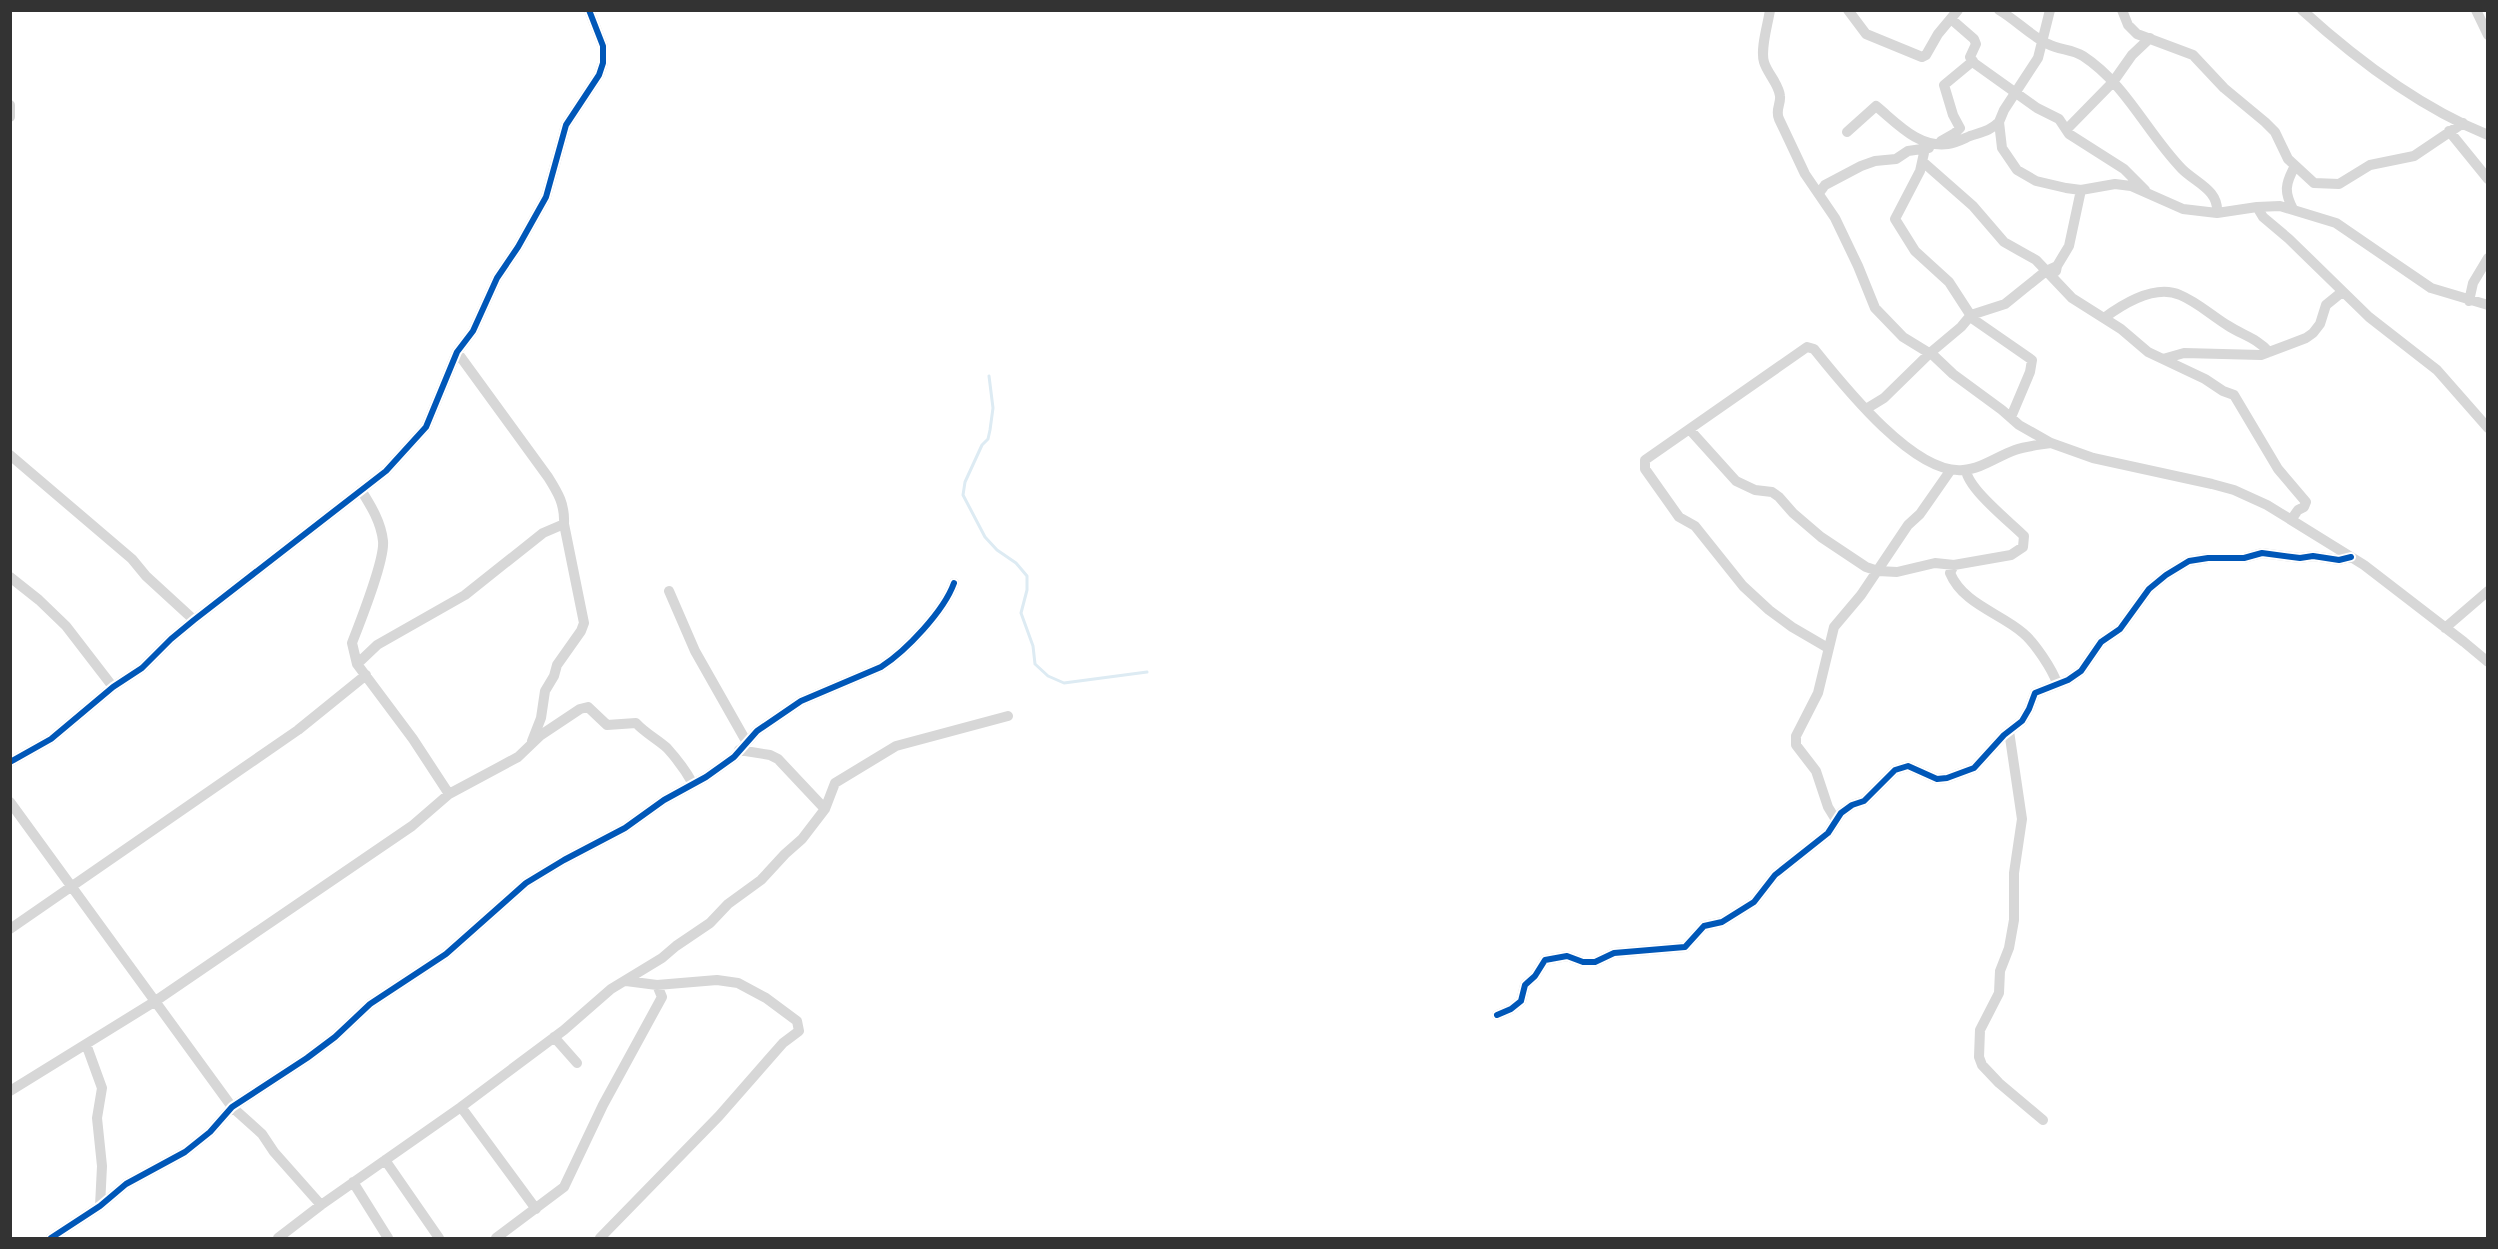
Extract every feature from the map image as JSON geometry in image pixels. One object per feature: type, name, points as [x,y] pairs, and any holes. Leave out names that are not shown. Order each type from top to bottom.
[{"type":"street","points":[[10,762],[51,739],[113,687],[142,668],[194,620],[386,471],[426,427],[458,352],[473,331],[500,272],[518,248],[546,197],[566,125],[599,75],[603,63],[603,46],[588,10]]},
{"type":"street","points":[[1770,10],[1763,56],[1765,65],[1779,92],[1777,114],[1805,174],[1835,218],[1875,308],[1903,337],[1930,353],[1953,374],[2024,429],[2051,443],[2092,458],[2234,490],[2267,505],[2351,557],[2487,662]]},
{"type":"street","points":[[1848,10],[1866,34],[1922,57],[1926,55],[1938,34],[1954,15],[1976,44],[1970,57],[1972,61],[2037,108],[2059,119],[2072,136],[2124,169],[2148,192]]},
{"type":"street","points":[[2000,10],[2042,41],[2083,56],[2113,82],[2157,141],[2182,169],[2214,195],[2217,213]]},
{"type":"street","points":[[2050,10],[2034,67],[2015,93],[1995,134],[2011,164],[2025,175],[2048,184],[2081,190],[2115,184],[2131,186],[2183,209],[2217,213],[2257,207],[2280,206],[2293,209],[2337,223],[2431,288],[2487,305]]},
{"type":"street","points":[[2122,10],[2128,25],[2137,34],[2170,48],[2183,49],[2193,55],[2224,88],[2275,132],[2288,159],[2314,183],[2339,184],[2370,165],[2419,154],[2463,123]]},
{"type":"street","points":[[2128,25],[2132,10]]},
{"type":"street","points":[[2302,10],[2408,93],[2487,135]]},
{"type":"street","points":[[2476,10],[2487,35]]},
{"type":"street","points":[[2067,129],[2113,82],[2132,55],[2150,38]]},
{"type":"street","points":[[1819,193],[1825,185],[1862,166],[1875,161],[1896,159],[1908,151],[1941,141],[1955,134],[1960,128],[1953,115],[1944,85],[1972,61]]},
{"type":"street","points":[[10,105],[10,117]]},
{"type":"street","points":[[1847,132],[1876,106],[1892,122],[1925,146],[1995,134]]},
{"type":"street","points":[[2449,131],[2487,179]]},
{"type":"street","points":[[1925,146],[1923,162],[1895,219],[1914,251],[1949,282],[1971,315],[2032,360],[2030,372],[2011,417]]},
{"type":"street","points":[[1923,162],[1973,206],[2004,242],[2036,260],[2072,298],[2121,329],[2148,352],[2234,395],[2278,470],[2293,490],[2306,502],[2304,507],[2298,510],[2290,520]]},
{"type":"street","points":[[2293,209],[2286,195],[2289,176],[2295,166]]},
{"type":"street","points":[[2055,280],[2057,266],[2069,246],[2081,190]]},
{"type":"street","points":[[2257,207],[2263,217],[2380,327],[2437,370],[2487,428]]},
{"type":"street","points":[[2469,301],[2473,283],[2487,258]]},
{"type":"street","points":[[1866,409],[1884,398],[1971,315],[2005,304],[2046,271],[2057,266]]},
{"type":"street","points":[[2163,359],[2184,353],[2216,352],[2253,356],[2269,352],[2313,333],[2320,324],[2326,305],[2342,292]]},
{"type":"street","points":[[2104,318],[2119,306],[2133,300],[2158,293],[2177,293],[2229,327],[2260,342],[2269,352]]},
{"type":"street","points":[[1828,648],[1792,627],[1743,586],[1695,526],[1679,517],[1645,468],[1646,460],[1807,347],[1814,349],[1866,409],[1914,454],[1950,471],[1966,470],[2015,450],[2051,443]]},
{"type":"street","points":[[458,352],[560,495],[565,509],[564,524],[584,623],[581,631],[557,665],[554,676],[545,691],[541,718],[531,744]]},
{"type":"street","points":[[1690,430],[1736,481],[1755,490],[1772,492],[1779,496],[1793,513],[1821,537],[1853,560],[1878,571],[1898,572],[1935,563],[1954,565],[2011,555],[2020,550],[2025,543],[2024,536],[1969,481],[1966,470]]},
{"type":"street","points":[[10,455],[132,559],[146,576],[194,620]]},
{"type":"street","points":[[1836,820],[1828,807],[1816,771],[1795,741],[1818,693],[1834,627],[1878,571],[1908,525],[1920,514],[1950,471]]},
{"type":"street","points":[[361,490],[375,511],[383,540],[380,561],[352,643],[357,664],[449,794]]},
{"type":"street","points":[[357,664],[377,645],[465,595],[543,533],[564,524]]},
{"type":"street","points":[[1497,1015],[1511,1009],[1521,1001],[1525,985],[1545,960],[1567,956],[1583,962],[1595,962],[1614,953],[1685,947],[1704,926],[1722,922],[1754,902],[1775,876],[1828,833],[1847,808],[1864,801],[1887,776],[1900,767],[1912,767],[1931,778],[1947,778],[1974,768],[2009,731],[2022,721],[2030,709],[2035,693],[2068,680],[2084,669],[2101,642],[2120,629],[2149,589],[2189,561],[2208,558],[2243,558],[2262,554],[2300,558],[2313,556],[2339,560],[2351,557]]},
{"type":"street","points":[[1954,565],[1950,573],[1955,582],[1983,608],[2024,633],[2051,667],[2057,683]]},
{"type":"street","points":[[10,578],[39,600],[66,626],[113,687]]},
{"type":"street","points":[[51,1239],[100,1206],[126,1184],[185,1152],[210,1132],[232,1107],[307,1058],[335,1037],[361,1011],[446,954],[526,884],[564,860],[625,828],[664,800],[735,757],[746,741],[801,701],[881,667],[892,660],[921,632],[950,594],[954,583]]},
{"type":"street","points":[[669,591],[694,651],[746,741]]},
{"type":"street","points":[[2445,628],[2487,591]]},
{"type":"street","points":[[10,929],[298,730],[366,675]]},
{"type":"street","points":[[10,1091],[154,1002],[412,826],[449,794],[518,757],[531,744],[570,716],[588,707],[607,725],[636,723],[650,737],[665,746],[683,766],[693,784]]},
{"type":"street","points":[[282,1237],[321,1205],[461,1107],[554,1037],[600,997],[703,929],[728,904],[754,886],[802,839],[825,809],[835,783],[896,746],[1008,716]]},
{"type":"street","points":[[2009,731],[2022,819],[2014,873],[2014,920],[2009,948],[2000,971],[1999,993],[1980,1030],[1979,1057],[1982,1065],[1999,1083],[2043,1120]]},
{"type":"street","points":[[740,750],[770,754],[778,759],[825,809]]},
{"type":"street","points":[[10,802],[232,1107],[262,1134],[274,1152],[321,1205]]},
{"type":"street","points":[[600,1239],[719,1116],[783,1043],[799,1030],[797,1022],[766,998],[738,983],[717,980],[657,986],[626,981]]},
{"type":"street","points":[[496,1239],[564,1187],[570,1178],[603,1105],[662,998],[657,986]]},
{"type":"street","points":[[554,1037],[577,1063]]},
{"type":"street","points":[[86,1044],[102,1088],[97,1118],[102,1166],[100,1206]]},
{"type":"street","points":[[461,1107],[536,1209]]},
{"type":"street","points":[[385,1160],[439,1239]]},
{"type":"street","points":[[354,1182],[388,1239]]},
{"type":"waterway","points":[[989,376],[993,408],[990,430],[988,439],[982,445],[965,482],[963,495],[985,537],[997,550],[1016,563],[1027,576],[1027,590],[1021,613],[1033,646],[1035,664],[1048,676],[1064,683],[1147,672]]},
{"type":"cycle path","points":[[10,762],[51,739],[113,687],[142,668],[194,620],[386,471],[426,427],[457,352],[473,331],[497,278],[518,247],[546,197],[566,125],[599,75],[603,63],[603,46],[589,10]]},
{"type":"cycle path","points":[[1497,1015],[1511,1009],[1521,1001],[1525,985],[1535,976],[1545,960],[1567,956],[1583,962],[1595,962],[1614,953],[1685,947],[1704,926],[1722,922],[1754,902],[1775,875],[1828,833],[1841,813],[1852,805],[1864,801],[1895,770],[1908,766],[1937,779],[1947,778],[1974,768],[2004,735],[2022,721],[2035,693],[2068,680],[2081,671],[2101,642],[2120,629],[2149,589],[2189,561],[2208,558],[2244,558],[2262,553],[2339,560],[2351,557]]},
{"type":"cycle path","points":[[51,1238],[100,1206],[126,1184],[185,1152],[210,1132],[232,1107],[307,1058],[335,1037],[370,1004],[446,954],[526,883],[625,828],[664,800],[706,777],[734,757],[757,731],[801,701],[881,667],[891,660],[933,618],[954,583]]}]
